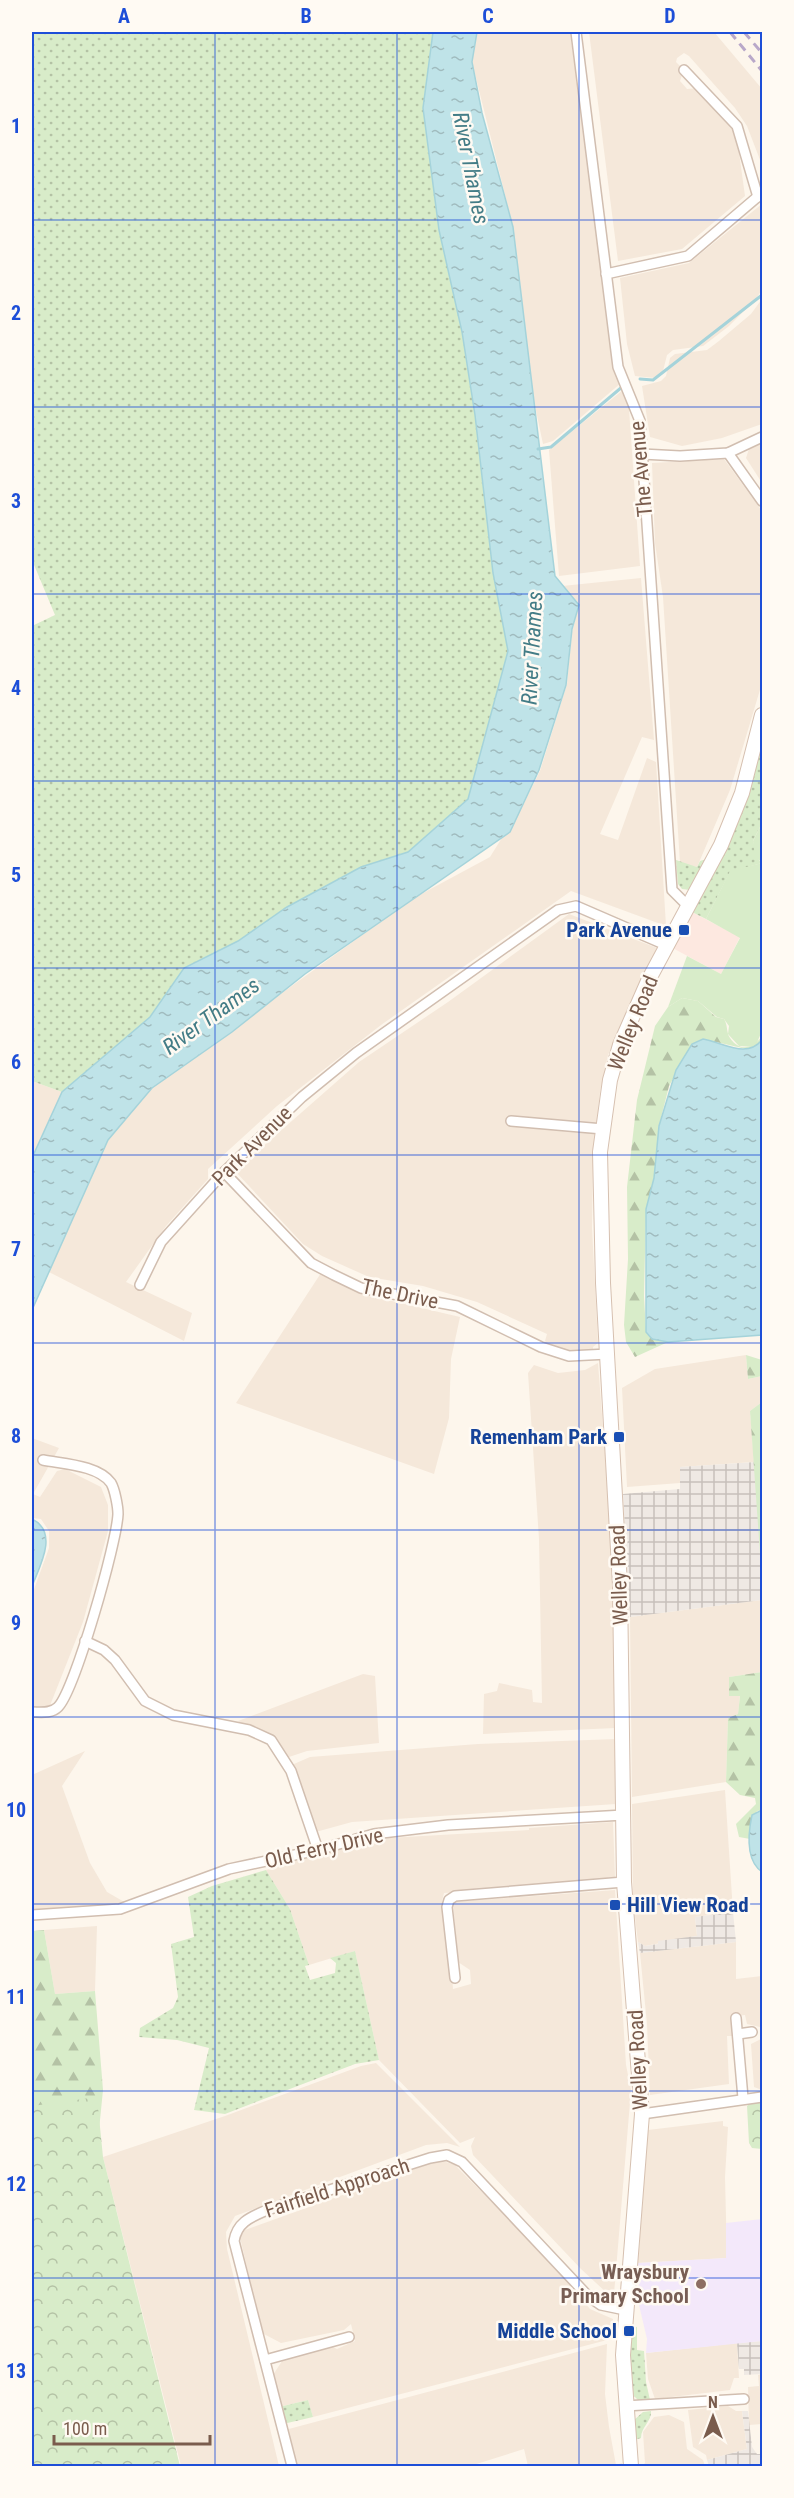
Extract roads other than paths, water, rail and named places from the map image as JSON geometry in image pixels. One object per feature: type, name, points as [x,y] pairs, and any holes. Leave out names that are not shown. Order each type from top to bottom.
[{"type":"main road","name":"Welley Road","points":[[631,2466],[623,2355],[642,2114],[624,1882],[621,1585],[600,1210],[603,1129],[610,1080],[620,1046],[666,945],[721,845],[742,793],[762,715]]},
{"type":"street","name":"The Avenue","points":[[576,32],[618,367],[640,421],[672,890],[687,905]]},
{"type":"street","points":[[606,274],[688,255],[760,195],[736,126],[684,69]]},
{"type":"street","points":[[642,454],[680,456],[728,453],[762,437]]},
{"type":"street","points":[[728,453],[762,501]]},
{"type":"street","name":"Park Avenue","points":[[140,1285],[161,1242],[224,1172],[302,1097],[356,1053],[558,910],[576,906],[666,945]]},
{"type":"street","points":[[511,1121],[603,1129]]},
{"type":"street","name":"The Drive","points":[[224,1172],[311,1263],[361,1288],[457,1306],[541,1347],[569,1356],[608,1354]]},
{"type":"street","points":[[32,1712],[49,1712],[58,1707],[85,1641],[115,1536],[118,1512],[111,1484],[98,1472],[43,1460]]},
{"type":"street","points":[[85,1641],[104,1650],[115,1660],[145,1701],[173,1715],[249,1730],[271,1740],[291,1771],[318,1850]]},
{"type":"street","name":"Old Ferry Drive","points":[[32,1915],[120,1910],[229,1869],[318,1850],[374,1834],[448,1825],[624,1815]]},
{"type":"street","points":[[455,1978],[447,1907],[449,1900],[455,1896],[624,1882]]},
{"type":"street","points":[[736,2018],[744,2098]]},
{"type":"street","points":[[738,2034],[752,2031]]},
{"type":"street","points":[[642,2114],[762,2097]]},
{"type":"street","name":"Fairfield Approach","points":[[292,2466],[234,2241],[241,2224],[267,2210],[430,2158],[447,2155],[462,2162],[588,2296],[601,2305],[625,2310]]},
{"type":"street","points":[[265,2360],[349,2337]]},
{"type":"street","points":[[625,2406],[744,2399]]},
{"type":"water","name":"River Thames","points":[[433,32],[477,32],[472,62],[482,113],[513,227],[555,576],[579,605],[572,629],[566,685],[539,770],[510,832],[305,974],[232,1032],[152,1088],[108,1140],[32,1310],[32,1158],[62,1092],[150,1017],[184,968],[238,941],[287,907],[361,867],[408,852],[468,799],[508,651],[493,573],[475,415],[462,332],[439,230],[423,108]]},
{"type":"water","points":[[703,1039],[742,1049],[756,1046],[762,1040],[762,1335],[668,1342],[652,1339],[646,1332],[646,1209],[654,1178],[659,1126],[676,1070],[692,1044]]},
{"type":"water","points":[[32,1519],[45,1532],[46,1541],[43,1559],[32,1586]]},
{"type":"water","points":[[762,1810],[762,1872],[750,1854],[749,1830],[752,1815]]},
{"type":"waterway","points":[[640,379],[653,380],[762,295]]},
{"type":"waterway","points":[[538,449],[551,447],[622,387]]},
{"type":"railway","points":[[730,32],[762,71]]},
{"type":"railway","points":[[744,32],[762,53]]},
{"type":"place","name":"Park Avenue","points":[[684,930]]},
{"type":"place","name":"Remenham Park","points":[[619,1437]]},
{"type":"place","name":"Hill View Road","points":[[615,1905]]},
{"type":"place","name":"Wraysbury Primary School","points":[[701,2284]]},
{"type":"place","name":"Middle School","points":[[629,2331]]}]
